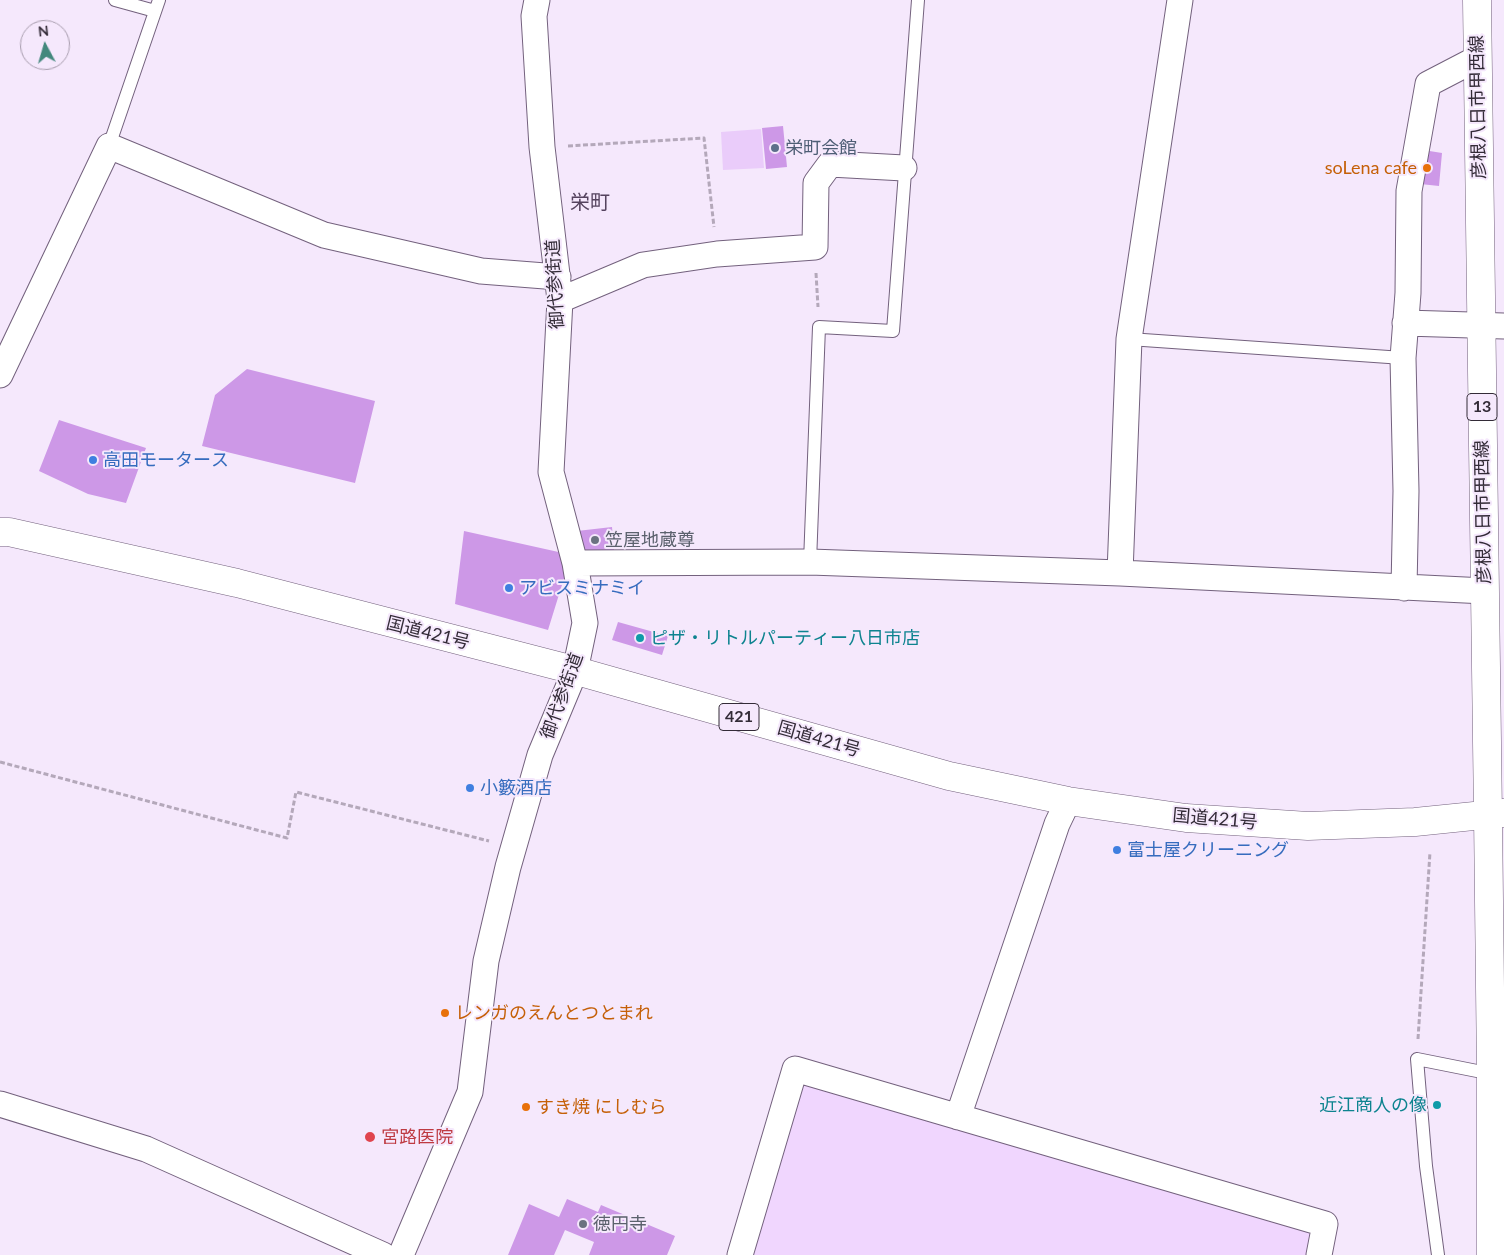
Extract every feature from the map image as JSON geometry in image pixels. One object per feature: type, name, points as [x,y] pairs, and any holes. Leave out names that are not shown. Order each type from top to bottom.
[{"type":"main road","name":"彦根八日市甲西線","points":[[1477,0],[1478,58],[1492,326],[1485,591],[1496,814],[1498,1076],[1491,1255]]},
{"type":"main road","name":"国道421号","points":[[0,532],[9,532],[237,583],[575,671],[949,776],[1068,801],[1186,818],[1308,826],[1415,822],[1496,814]]},
{"type":"street","name":"御代参街道","points":[[401,1255],[470,1092],[486,961],[513,848],[540,755],[575,671],[585,623],[575,563],[551,472],[559,289],[542,147],[534,16],[537,0]]},
{"type":"street","points":[[1120,572],[1129,339],[1180,0]]},
{"type":"street","points":[[1404,588],[1406,490],[1403,358],[1408,293],[1409,191],[1428,84],[1478,58]]},
{"type":"street","points":[[0,375],[109,146],[324,235],[559,289],[644,265],[717,254],[815,248],[816,183],[830,164],[904,168]]},
{"type":"street","points":[[1405,323],[1492,326]]},
{"type":"street","points":[[575,563],[810,562],[1120,572],[1485,591]]},
{"type":"street","points":[[958,1117],[1057,824],[1068,801]]},
{"type":"street","points":[[740,1255],[795,1069],[1325,1224],[1320,1255]]},
{"type":"street","points":[[0,1104],[146,1149],[384,1255]]},
{"type":"lane","points":[[109,146],[157,6],[115,0]]},
{"type":"lane","points":[[810,562],[819,327],[893,331],[918,0]]},
{"type":"lane","points":[[1129,339],[1403,358]]},
{"type":"lane","points":[[1438,1255],[1426,1166],[1417,1059],[1498,1076]]},
{"type":"path","points":[[542,147],[704,138],[717,254]]},
{"type":"path","points":[[815,248],[819,327]]},
{"type":"path","points":[[0,762],[287,838],[296,792],[513,848]]},
{"type":"path","points":[[1417,1059],[1430,852]]},
{"type":"shaded area","points":[[761,129],[764,168],[723,170],[721,132]]},
{"type":"shaded area","points":[[795,1077],[1316,1231],[1311,1255],[745,1255]]},
{"type":"building","name":"栄町会館","points":[[783,126],[787,167],[766,169],[762,128]]},
{"type":"building","name":"soLena cafe","points":[[1417,149],[1442,153],[1439,186],[1411,183]]},
{"type":"building","points":[[247,369],[375,401],[355,483],[202,446],[215,395]]},
{"type":"building","name":"高田モータース","points":[[59,420],[146,448],[126,503],[88,494],[39,471]]},
{"type":"building","name":"笠屋地蔵尊","points":[[612,527],[614,550],[579,553],[577,531]]},
{"type":"building","name":"アビスミナミイ","points":[[464,531],[563,553],[566,572],[548,630],[455,604]]},
{"type":"building","name":"ピザ・リトルパーティー八日市店","points":[[618,622],[668,636],[662,655],[612,640]]},
{"type":"building","name":"徳円寺","points":[[567,1199],[598,1212],[601,1205],[675,1236],[667,1255],[589,1255],[594,1242],[565,1230],[554,1255],[508,1255],[529,1204],[559,1217]]},
{"type":"place","name":"栄町会館","points":[[775,148]]},
{"type":"place","name":"soLena cafe","points":[[1427,168]]},
{"type":"place","name":"高田モータース","points":[[93,460]]},
{"type":"place","name":"笠屋地蔵尊","points":[[595,540]]},
{"type":"place","name":"アビスミナミイ","points":[[509,588]]},
{"type":"place","name":"ピザ・リトルパーティー八日市店","points":[[640,638]]},
{"type":"place","name":"小籔酒店","points":[[470,788]]},
{"type":"place","name":"富士屋クリーニング","points":[[1117,850]]},
{"type":"place","name":"レンガのえんとつとまれ","points":[[445,1013]]},
{"type":"place","name":"近江商人の像","points":[[1437,1105]]},
{"type":"place","name":"すき焼 にしむら","points":[[526,1107]]},
{"type":"place","name":"宮路医院","points":[[370,1137]]},
{"type":"place","name":"徳円寺","points":[[583,1224]]},
{"type":"district","name":"栄町","points":[[590,203]]}]
